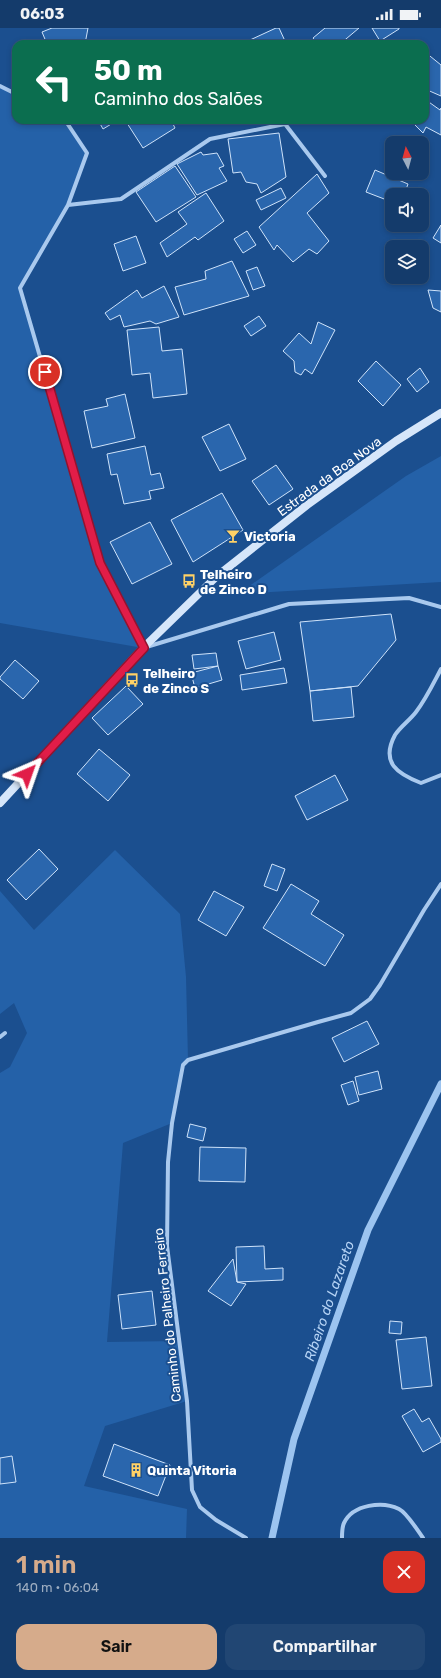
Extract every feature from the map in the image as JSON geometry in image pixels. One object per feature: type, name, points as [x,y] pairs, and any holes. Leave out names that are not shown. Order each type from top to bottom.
[{"type":"main road","name":"Estrada da Boa Nova","points":[[0,804],[144,648],[216,577],[307,505],[396,442],[441,413]]},
{"type":"street","points":[[0,86],[12,92]]},
{"type":"street","points":[[68,124],[87,153],[68,205],[20,288],[100,563],[144,648],[289,604],[409,598],[441,607]]},
{"type":"street","points":[[68,205],[121,199],[210,139],[275,124]]},
{"type":"street","points":[[286,124],[325,176]]},
{"type":"street","points":[[441,669],[416,712],[396,735],[390,758],[395,769],[405,776],[421,783],[441,775]]},
{"type":"street","name":"Caminho do Palheiro Ferreiro","points":[[246,1538],[216,1520],[200,1507],[192,1490],[187,1401],[167,1246],[168,1162],[172,1122],[183,1065],[188,1060],[351,1013],[370,999],[380,985],[441,884]]},
{"type":"street","points":[[0,1037],[5,1033]]},
{"type":"street","points":[[342,1538],[344,1523],[353,1512],[368,1506],[385,1505],[401,1510],[423,1538]]},
{"type":"shaded area","points":[[0,86],[12,92],[12,124],[68,124],[87,153],[68,205],[20,288],[100,563],[143,648],[0,623]]},
{"type":"shaded area","points":[[441,456],[441,582],[238,594],[406,476]]},
{"type":"shaded area","points":[[115,850],[180,914],[186,977],[188,1060],[183,1065],[172,1123],[123,1143],[107,1342],[180,1341],[187,1401],[105,1426],[84,1486],[187,1509],[186,1538],[0,1538],[0,1073],[10,1067],[27,1033],[14,1003],[0,1014],[0,891],[34,930]]},
{"type":"building","points":[[52,28],[88,28],[86,40],[45,40],[42,32]]},
{"type":"building","points":[[279,28],[285,40],[250,40]]},
{"type":"building","points":[[325,28],[359,28],[345,40],[315,40],[313,38]]},
{"type":"building","points":[[372,28],[399,28],[382,40],[379,40]]},
{"type":"building","points":[[429,55],[441,65],[441,96],[429,91]]},
{"type":"building","points":[[429,102],[440,110],[441,108],[441,135],[426,127],[423,133],[414,124],[429,124]]},
{"type":"building","points":[[100,124],[111,124],[103,129]]},
{"type":"building","points":[[128,124],[173,124],[175,128],[143,148]]},
{"type":"building","points":[[279,133],[286,177],[261,193],[257,184],[246,182],[241,172],[233,173],[228,139]]},
{"type":"building","points":[[201,152],[203,155],[217,153],[224,166],[219,168],[227,181],[197,195],[177,164]]},
{"type":"building","points":[[175,166],[196,197],[156,222],[136,192]]},
{"type":"building","points":[[375,170],[385,174],[385,180],[399,180],[408,184],[407,188],[385,188],[385,199],[366,192]]},
{"type":"building","points":[[317,174],[329,193],[307,213],[329,241],[317,254],[309,249],[293,262],[277,245],[274,250],[259,227]]},
{"type":"building","points":[[281,188],[286,198],[261,210],[256,200]]},
{"type":"building","points":[[206,193],[224,221],[198,240],[195,237],[167,257],[160,243],[187,224],[178,212]]},
{"type":"building","points":[[441,225],[441,243],[433,238]]},
{"type":"building","points":[[247,231],[256,245],[243,253],[234,239]]},
{"type":"building","points":[[136,236],[146,263],[123,271],[114,244]]},
{"type":"building","points":[[232,261],[249,296],[184,315],[175,287],[206,279],[205,271]]},
{"type":"building","points":[[257,267],[265,286],[253,290],[246,271]]},
{"type":"building","points":[[164,286],[179,317],[156,324],[150,321],[124,327],[120,315],[110,320],[105,313],[137,290],[142,298]]},
{"type":"building","points":[[428,290],[441,291],[441,312],[433,308]]},
{"type":"building","points":[[259,316],[266,326],[251,336],[244,326]]},
{"type":"building","points":[[318,322],[335,330],[312,374],[305,369],[301,375],[295,372],[294,361],[283,351],[299,333],[311,344]]},
{"type":"building","points":[[159,327],[162,351],[182,349],[187,394],[153,398],[150,373],[132,375],[127,330]]},
{"type":"building","points":[[376,361],[401,385],[383,406],[358,381]]},
{"type":"building","points":[[420,368],[429,382],[417,392],[407,379]]},
{"type":"building","points":[[125,394],[135,438],[92,448],[84,411],[108,406],[106,399]]},
{"type":"building","points":[[229,424],[246,459],[220,471],[202,437]]},
{"type":"building","points":[[145,446],[151,475],[160,473],[164,488],[149,491],[151,499],[124,504],[117,474],[111,475],[107,454]]},
{"type":"building","points":[[276,465],[293,489],[269,505],[252,481]]},
{"type":"building","points":[[222,493],[243,530],[193,562],[171,520]]},
{"type":"building","points":[[150,522],[172,564],[132,584],[110,542]]},
{"type":"building","points":[[391,614],[396,640],[358,686],[310,691],[300,622]]},
{"type":"building","points":[[274,632],[281,660],[246,669],[238,641]]},
{"type":"building","points":[[216,653],[218,666],[194,669],[192,655]]},
{"type":"building","points":[[15,660],[39,681],[23,699],[0,679],[0,677]]},
{"type":"building","points":[[218,666],[222,680],[195,688],[191,673]]},
{"type":"building","points":[[284,668],[287,683],[242,690],[240,675]]},
{"type":"building","points":[[126,686],[143,704],[108,735],[92,718]]},
{"type":"building","points":[[351,687],[354,717],[313,721],[310,691]]},
{"type":"building","points":[[99,749],[130,775],[108,801],[77,774]]},
{"type":"building","points":[[335,775],[348,800],[307,820],[295,796]]},
{"type":"building","points":[[39,849],[58,869],[26,900],[7,880]]},
{"type":"building","points":[[272,864],[285,869],[277,891],[264,886]]},
{"type":"building","points":[[291,884],[319,901],[311,914],[344,935],[325,966],[263,928]]},
{"type":"building","points":[[214,891],[244,907],[226,936],[198,920]]},
{"type":"building","points":[[367,1021],[379,1044],[344,1062],[332,1038]]},
{"type":"building","points":[[378,1071],[382,1089],[359,1095],[355,1077]]},
{"type":"building","points":[[353,1081],[359,1101],[348,1105],[341,1085]]},
{"type":"building","points":[[190,1124],[206,1128],[203,1141],[187,1137]]},
{"type":"building","points":[[200,1147],[246,1148],[245,1182],[199,1181]]},
{"type":"building","points":[[264,1246],[265,1269],[283,1268],[283,1280],[237,1282],[236,1247]]},
{"type":"building","points":[[233,1259],[237,1282],[246,1284],[231,1306],[208,1291]]},
{"type":"building","points":[[152,1291],[156,1325],[122,1329],[118,1295]]},
{"type":"building","points":[[390,1321],[402,1322],[401,1334],[389,1333]]},
{"type":"building","points":[[426,1337],[432,1386],[402,1389],[396,1340]]},
{"type":"building","points":[[414,1409],[422,1422],[429,1418],[441,1439],[441,1442],[423,1452],[402,1416]]},
{"type":"building","name":"Quinta Vitoria","points":[[114,1444],[170,1465],[158,1496],[103,1476]]},
{"type":"building","points":[[12,1456],[16,1482],[0,1484],[0,1458]]},
{"type":"waterway","name":"Ribeiro do Lazareto","points":[[272,1538],[294,1439],[368,1230],[441,1084]]},
{"type":"place","name":"Victoria","points":[[233,536]]},
{"type":"place","name":"Telheiro de Zinco D","points":[[189,581]]},
{"type":"place","name":"Telheiro de Zinco S","points":[[132,680]]},
{"type":"place","name":"Quinta Vitoria","points":[[136,1470]]},
{"type":"route","points":[[27,774],[144,648],[100,563],[45,372]]}]
